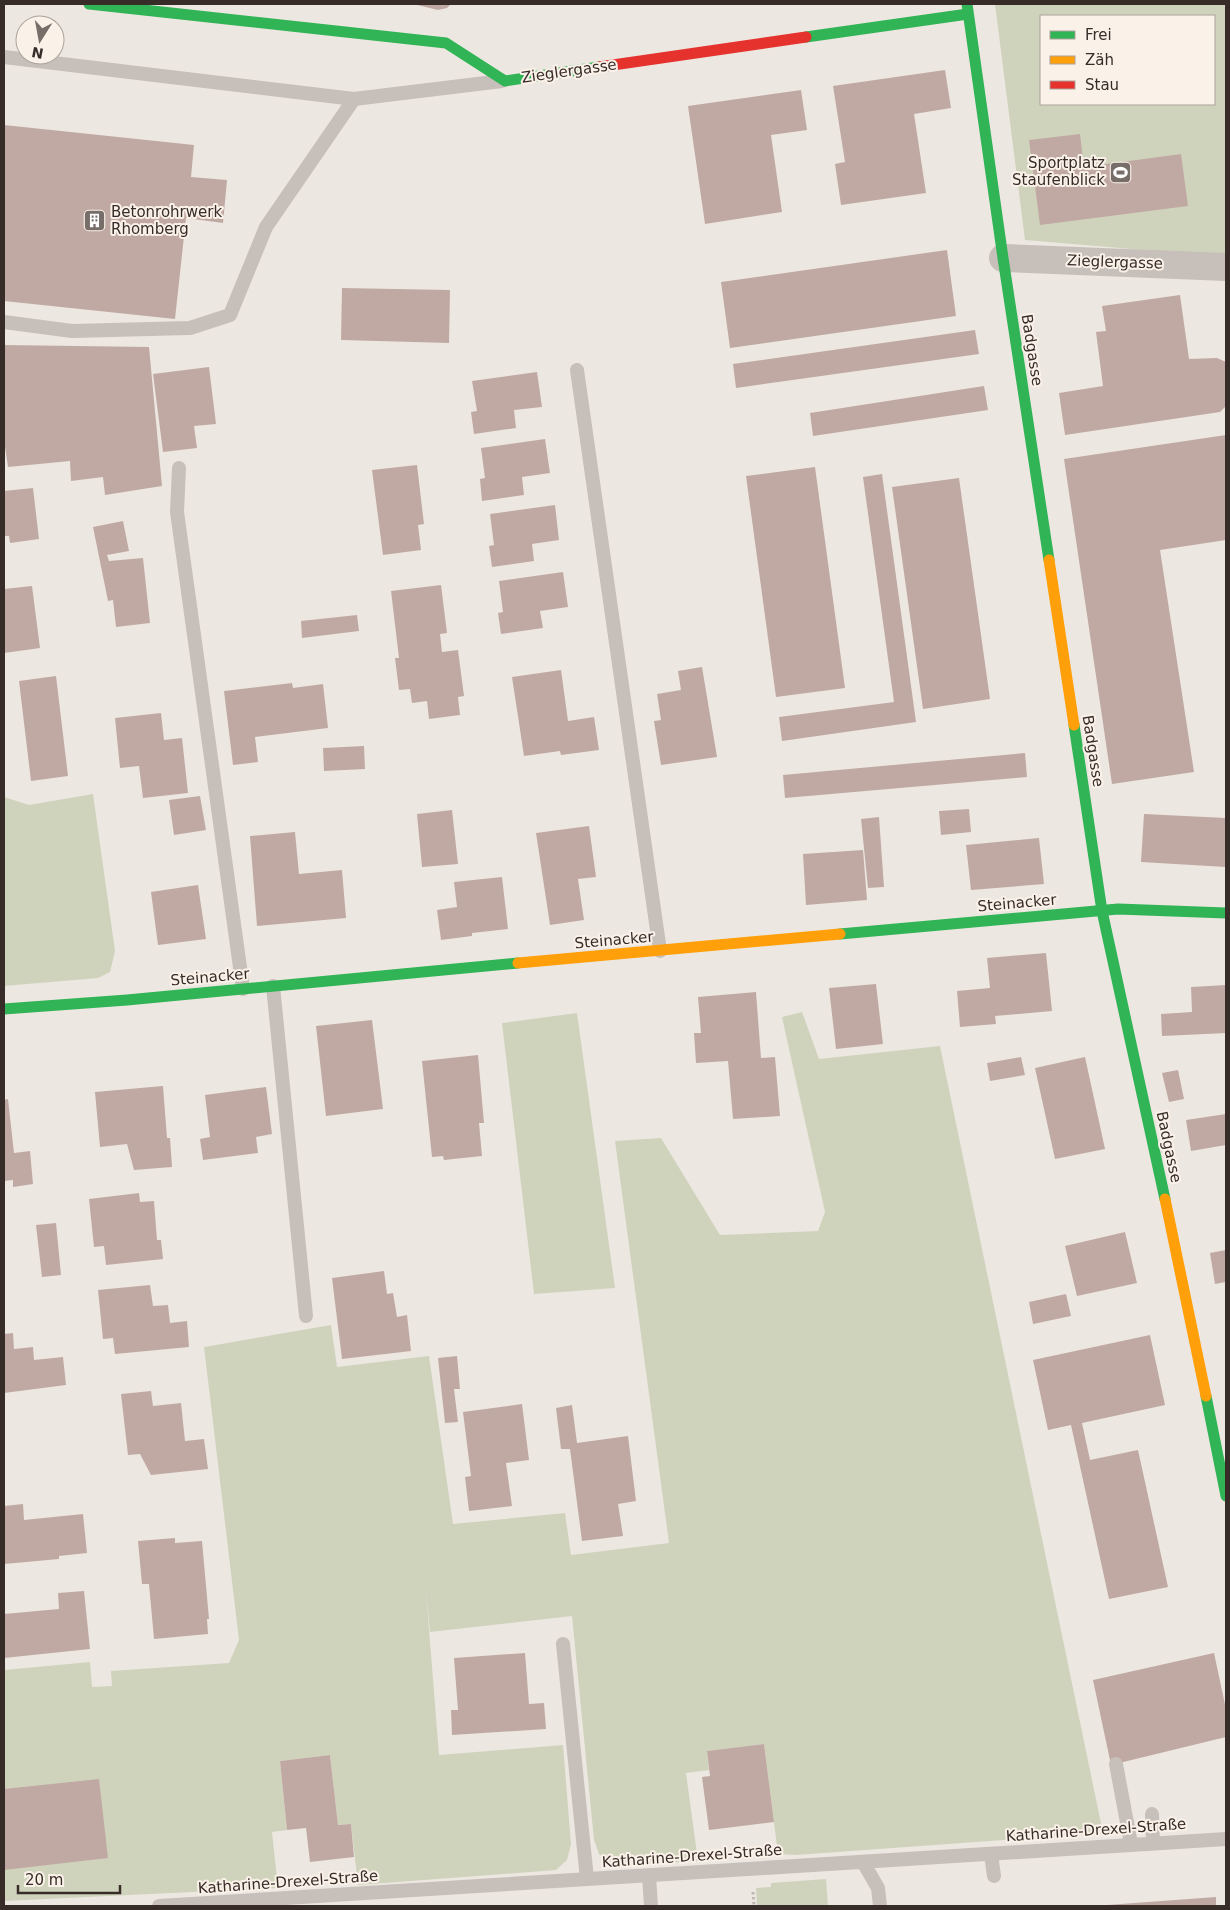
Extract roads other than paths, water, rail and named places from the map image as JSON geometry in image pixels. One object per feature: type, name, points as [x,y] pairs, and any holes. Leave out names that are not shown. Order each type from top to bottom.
[{"type":"street","name":"Zieglergasse","points":[[89,4],[446,43],[505,80],[968,9]]},
{"type":"street","name":"Badgasse","points":[[968,9],[1003,258],[1102,911],[1164,1192],[1226,1496]]},
{"type":"street","name":"Zieglergasse","points":[[1003,258],[1226,267]]},
{"type":"street","name":"Steinacker","points":[[4,1009],[244,989],[488,965],[1118,909],[1226,913]]},
{"type":"lane","points":[[238,20],[240,4]]},
{"type":"lane","points":[[4,57],[354,100],[505,80]]},
{"type":"lane","points":[[4,322],[72,331],[190,328],[230,315],[266,227],[354,100]]},
{"type":"lane","points":[[577,370],[660,951]]},
{"type":"lane","points":[[179,468],[177,512],[244,989]]},
{"type":"lane","points":[[273,986],[306,1316]]},
{"type":"lane","points":[[563,1644],[587,1879]]},
{"type":"lane","points":[[1116,1764],[1131,1844]]},
{"type":"lane","points":[[1152,1814],[1153,1842]]},
{"type":"lane","name":"Katharine-Drexel-Straße","points":[[159,1906],[210,1905],[1226,1838]]},
{"type":"lane","points":[[991,1854],[994,1876]]},
{"type":"lane","points":[[863,1862],[878,1888],[880,1906]]},
{"type":"lane","points":[[649,1876],[651,1906]]},
{"type":"place","name":"Sportplatz Staufenblick","points":[[1121,172]]},
{"type":"place","name":"Betonrohrwerk Rhomberg","points":[[95,221]]}]
